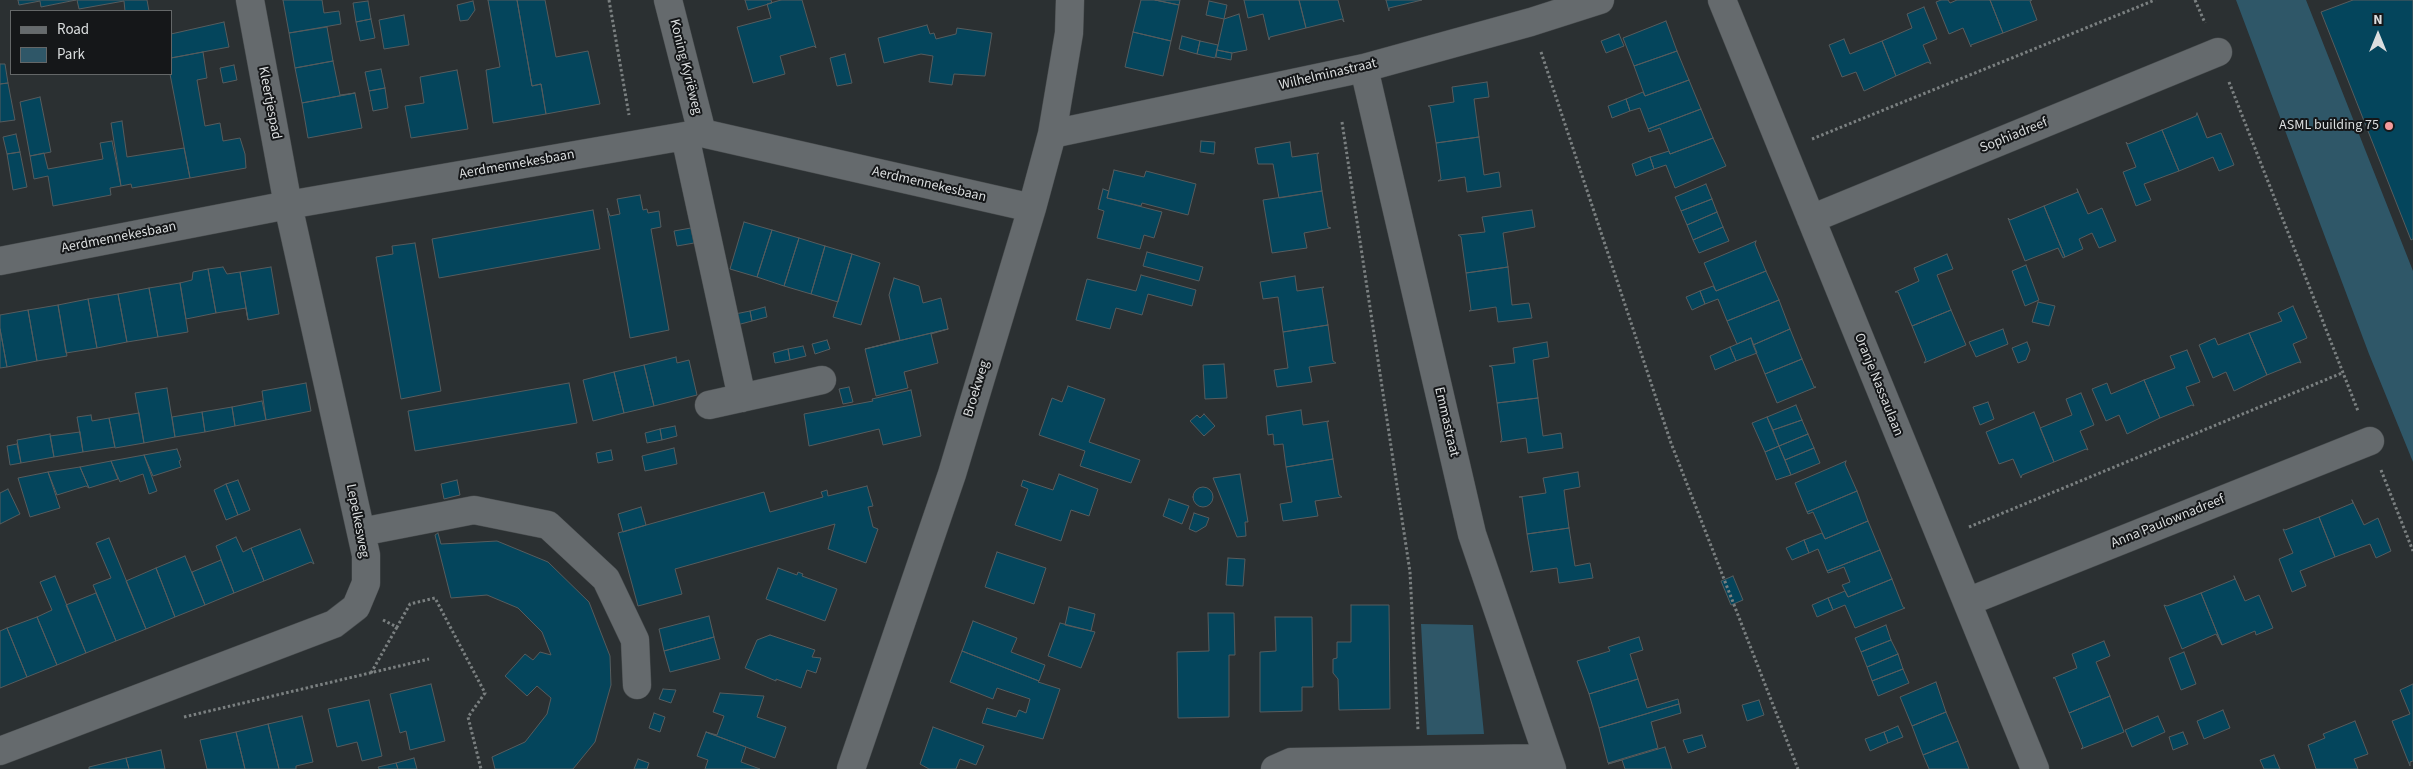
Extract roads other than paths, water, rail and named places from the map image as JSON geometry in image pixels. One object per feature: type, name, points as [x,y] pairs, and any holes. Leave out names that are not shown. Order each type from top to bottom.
[{"type":"street","name":"Kleertjespad","points":[[250,0],[288,205]]},
{"type":"street","name":"Koning Kyriëweg","points":[[668,0],[742,398]]},
{"type":"street","name":"Broekweg","points":[[851,769],[952,474],[1032,208],[1052,134],[1069,33],[1070,0]]},
{"type":"street","name":"Wilhelminastraat","points":[[1052,134],[1364,68],[1531,22],[1600,0]]},
{"type":"street","name":"Oranje Nassaulaan","points":[[1722,0],[2035,769]]},
{"type":"street","name":"Sophiadreef","points":[[1811,219],[2218,52]]},
{"type":"street","name":"Emmastraat","points":[[1364,68],[1472,534],[1549,764]]},
{"type":"street","name":"Aerdmennekesbaan","points":[[0,261],[288,205],[694,135],[1032,208]]},
{"type":"street","name":"Lepelkesweg","points":[[0,751],[334,624],[356,607],[366,583],[366,555],[288,205]]},
{"type":"street","points":[[708,405],[822,380]]},
{"type":"street","name":"Anna Paulownadreef","points":[[1967,602],[2370,441]]},
{"type":"street","points":[[361,532],[474,510],[548,525],[606,579],[635,640],[637,685]]},
{"type":"street","points":[[1275,769],[1291,762],[1420,760],[1549,764]]},
{"type":"place","name":"ASML building 75","points":[[2389,126]]}]
